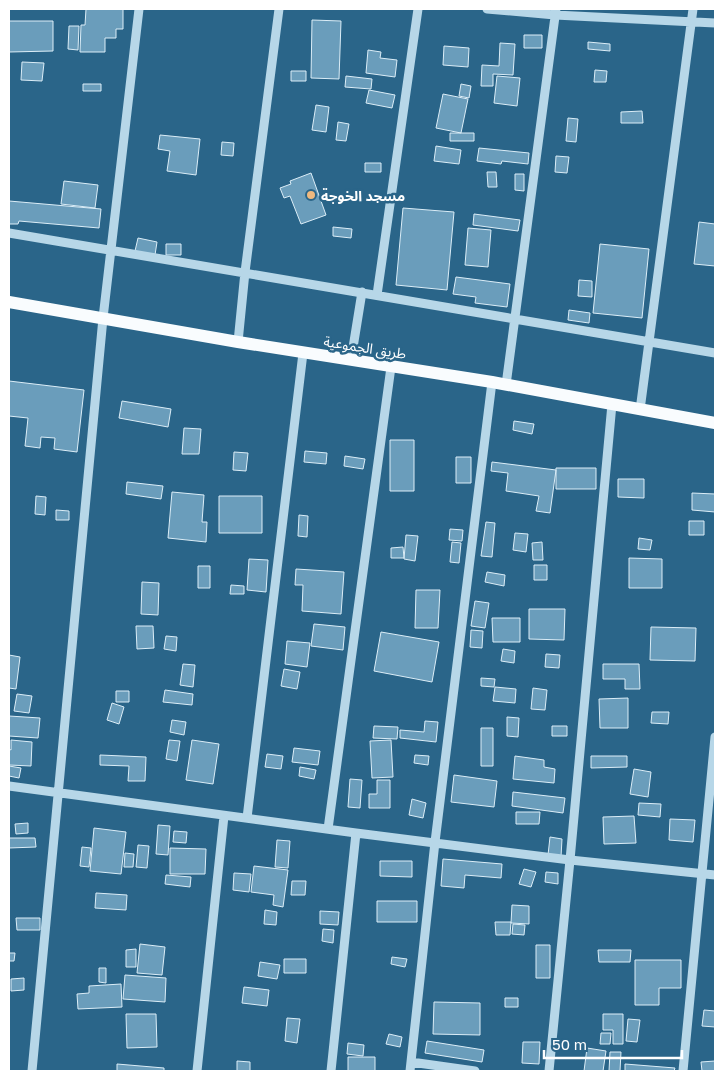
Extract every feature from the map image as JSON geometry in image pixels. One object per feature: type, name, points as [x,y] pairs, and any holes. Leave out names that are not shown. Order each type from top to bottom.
[{"type":"main road","name":"طريق الجموعية","points":[[9,302],[238,342],[492,382],[715,424]]},
{"type":"street","points":[[32,1071],[103,318],[139,9]]},
{"type":"street","points":[[238,342],[245,272],[279,9]]},
{"type":"street","points":[[377,295],[418,9]]},
{"type":"street","points":[[487,9],[715,23]]},
{"type":"street","points":[[640,410],[693,9]]},
{"type":"street","points":[[506,385],[555,12]]},
{"type":"street","points":[[9,233],[715,353]]},
{"type":"street","points":[[351,360],[362,292]]},
{"type":"street","points":[[247,818],[304,352]]},
{"type":"street","points":[[328,829],[391,366]]},
{"type":"street","points":[[475,1071],[411,1067],[435,842],[492,382]]},
{"type":"street","points":[[549,1071],[612,404]]},
{"type":"street","points":[[683,1071],[715,737]]},
{"type":"street","points":[[9,786],[224,816],[570,860],[715,875]]},
{"type":"street","points":[[197,1071],[224,816]]},
{"type":"street","points":[[331,1071],[356,833]]},
{"type":"building","points":[[86,9],[123,9],[123,29],[116,29],[116,38],[105,38],[105,52],[80,52],[81,25],[85,25]]},
{"type":"building","points":[[312,20],[341,21],[339,79],[311,78]]},
{"type":"building","points":[[9,21],[53,21],[53,51],[9,52]]},
{"type":"building","points":[[69,26],[79,26],[78,50],[68,49]]},
{"type":"building","points":[[524,35],[542,35],[542,48],[524,48]]},
{"type":"building","points":[[588,42],[610,44],[610,51],[588,49]]},
{"type":"building","points":[[500,43],[515,44],[513,75],[493,74],[493,86],[481,86],[482,65],[499,66]]},
{"type":"building","points":[[444,46],[469,48],[468,67],[443,65]]},
{"type":"building","points":[[368,50],[381,52],[380,58],[397,60],[395,77],[366,73]]},
{"type":"building","points":[[22,62],[44,63],[42,81],[21,80]]},
{"type":"building","points":[[595,70],[607,71],[606,82],[594,82]]},
{"type":"building","points":[[291,71],[306,71],[306,81],[291,81]]},
{"type":"building","points":[[346,76],[372,79],[371,89],[345,87]]},
{"type":"building","points":[[497,76],[520,78],[517,106],[494,103]]},
{"type":"building","points":[[83,84],[101,84],[101,91],[83,91]]},
{"type":"building","points":[[461,84],[471,86],[469,98],[459,96]]},
{"type":"building","points":[[369,90],[395,95],[392,108],[366,103]]},
{"type":"building","points":[[443,94],[468,99],[461,133],[436,128]]},
{"type":"building","points":[[316,105],[329,107],[326,132],[312,130]]},
{"type":"building","points":[[642,111],[643,123],[621,123],[621,112]]},
{"type":"building","points":[[568,118],[578,119],[576,142],[566,141]]},
{"type":"building","points":[[338,122],[349,124],[346,141],[336,140]]},
{"type":"building","points":[[450,133],[474,133],[474,141],[450,141]]},
{"type":"building","points":[[160,135],[200,139],[196,175],[167,171],[170,151],[158,149]]},
{"type":"building","points":[[222,142],[234,143],[233,156],[221,155]]},
{"type":"building","points":[[436,146],[461,150],[459,164],[434,161]]},
{"type":"building","points":[[479,148],[529,153],[528,164],[502,161],[501,164],[477,161]]},
{"type":"building","points":[[556,156],[569,157],[567,173],[555,172]]},
{"type":"building","points":[[365,163],[381,163],[381,172],[365,172]]},
{"type":"building","points":[[487,172],[496,172],[497,187],[488,187]]},
{"type":"building","points":[[311,173],[326,215],[301,224],[290,196],[284,198],[280,188],[291,184],[290,181]]},
{"type":"building","points":[[515,174],[524,174],[524,191],[515,190]]},
{"type":"building","points":[[64,181],[98,185],[95,208],[61,204]]},
{"type":"building","points":[[9,201],[101,209],[99,228],[19,221],[18,224],[9,224]]},
{"type":"building","points":[[403,208],[454,212],[447,290],[396,285]]},
{"type":"building","points":[[474,214],[520,220],[518,231],[473,225]]},
{"type":"building","points":[[699,222],[715,224],[715,266],[694,264]]},
{"type":"building","points":[[333,227],[352,229],[351,238],[333,236]]},
{"type":"building","points":[[468,228],[491,230],[488,267],[465,265]]},
{"type":"building","points":[[138,238],[157,242],[155,255],[135,251]]},
{"type":"building","points":[[166,244],[181,244],[181,255],[166,255]]},
{"type":"building","points":[[600,244],[649,249],[642,318],[593,313]]},
{"type":"building","points":[[456,277],[510,284],[507,307],[475,303],[476,297],[453,294]]},
{"type":"building","points":[[579,280],[592,281],[592,297],[578,296]]},
{"type":"building","points":[[569,310],[590,313],[589,323],[568,320]]},
{"type":"building","points":[[9,381],[84,390],[77,452],[54,449],[55,438],[41,437],[40,448],[25,446],[28,418],[9,416]]},
{"type":"building","points":[[122,401],[171,409],[168,427],[119,418]]},
{"type":"building","points":[[514,421],[534,424],[532,434],[513,430]]},
{"type":"building","points":[[184,428],[201,429],[199,454],[182,454]]},
{"type":"building","points":[[390,440],[414,440],[414,491],[390,491]]},
{"type":"building","points":[[305,451],[327,453],[326,464],[304,462]]},
{"type":"building","points":[[234,452],[248,453],[246,471],[233,470]]},
{"type":"building","points":[[345,456],[365,459],[363,469],[344,466]]},
{"type":"building","points":[[456,457],[471,457],[471,483],[456,483]]},
{"type":"building","points":[[492,462],[556,470],[550,513],[536,511],[539,496],[506,491],[508,473],[491,471]]},
{"type":"building","points":[[556,468],[596,468],[596,489],[556,489]]},
{"type":"building","points":[[618,479],[644,479],[644,498],[618,497]]},
{"type":"building","points":[[127,482],[163,486],[161,499],[126,494]]},
{"type":"building","points":[[172,492],[204,495],[202,522],[207,522],[206,542],[168,538]]},
{"type":"building","points":[[692,493],[715,494],[715,512],[692,510]]},
{"type":"building","points":[[36,496],[46,497],[45,515],[35,514]]},
{"type":"building","points":[[219,496],[262,496],[262,533],[219,533]]},
{"type":"building","points":[[56,510],[69,511],[69,520],[56,520]]},
{"type":"building","points":[[299,515],[308,516],[307,537],[298,536]]},
{"type":"building","points":[[689,521],[704,521],[704,535],[689,535]]},
{"type":"building","points":[[486,522],[495,523],[492,557],[481,556]]},
{"type":"building","points":[[450,529],[463,530],[462,541],[449,540]]},
{"type":"building","points":[[515,533],[528,534],[526,552],[513,550]]},
{"type":"building","points":[[406,535],[418,536],[415,561],[404,559]]},
{"type":"building","points":[[639,538],[652,540],[650,550],[638,549]]},
{"type":"building","points":[[452,542],[461,543],[459,563],[450,562]]},
{"type":"building","points":[[542,542],[543,560],[533,560],[532,543]]},
{"type":"building","points":[[403,547],[404,558],[391,558],[391,548]]},
{"type":"building","points":[[629,558],[662,559],[662,588],[629,588]]},
{"type":"building","points":[[249,559],[268,560],[266,592],[247,590]]},
{"type":"building","points":[[534,565],[547,565],[547,580],[534,580]]},
{"type":"building","points":[[198,566],[210,566],[210,588],[198,588]]},
{"type":"building","points":[[296,569],[344,572],[341,614],[302,611],[303,585],[295,585]]},
{"type":"building","points":[[487,572],[505,575],[504,586],[485,582]]},
{"type":"building","points":[[142,582],[159,583],[158,615],[141,614]]},
{"type":"building","points":[[231,585],[244,586],[244,594],[230,594]]},
{"type":"building","points":[[416,590],[440,590],[438,628],[415,628]]},
{"type":"building","points":[[475,601],[489,603],[485,628],[471,626]]},
{"type":"building","points":[[529,609],[565,609],[564,640],[529,639]]},
{"type":"building","points":[[492,618],[520,618],[520,642],[493,642]]},
{"type":"building","points":[[314,624],[345,627],[343,650],[311,646]]},
{"type":"building","points":[[136,626],[153,626],[154,648],[137,649]]},
{"type":"building","points":[[651,627],[696,628],[695,661],[650,660]]},
{"type":"building","points":[[471,630],[483,631],[482,648],[470,647]]},
{"type":"building","points":[[381,632],[439,642],[432,682],[374,671]]},
{"type":"building","points":[[166,636],[177,637],[176,651],[164,649]]},
{"type":"building","points":[[287,641],[310,643],[307,667],[285,664]]},
{"type":"building","points":[[503,649],[515,651],[514,663],[501,661]]},
{"type":"building","points":[[546,654],[560,655],[559,668],[545,667]]},
{"type":"building","points":[[9,655],[20,657],[16,689],[9,688]]},
{"type":"building","points":[[183,664],[195,665],[193,687],[180,685]]},
{"type":"building","points":[[603,664],[639,664],[640,689],[625,689],[625,679],[603,679]]},
{"type":"building","points":[[284,669],[300,672],[297,689],[281,686]]},
{"type":"building","points":[[481,678],[495,679],[494,687],[481,686]]},
{"type":"building","points":[[495,687],[516,689],[515,703],[493,701]]},
{"type":"building","points":[[533,688],[547,690],[545,710],[531,709]]},
{"type":"building","points":[[165,690],[193,694],[192,705],[163,702]]},
{"type":"building","points":[[116,691],[129,691],[129,702],[116,702]]},
{"type":"building","points":[[17,694],[32,696],[29,713],[14,711]]},
{"type":"building","points":[[628,698],[628,728],[600,728],[599,699]]},
{"type":"building","points":[[112,703],[124,707],[119,724],[107,720]]},
{"type":"building","points":[[652,712],[669,712],[668,724],[651,723]]},
{"type":"building","points":[[9,716],[40,718],[38,738],[9,736]]},
{"type":"building","points":[[507,717],[519,718],[518,737],[507,736]]},
{"type":"building","points":[[172,720],[186,722],[184,735],[170,732]]},
{"type":"building","points":[[425,721],[438,722],[436,742],[400,738],[400,730],[424,732]]},
{"type":"building","points":[[374,726],[398,727],[397,739],[373,738]]},
{"type":"building","points":[[552,726],[567,726],[567,736],[552,736]]},
{"type":"building","points":[[481,728],[493,728],[493,766],[481,766]]},
{"type":"building","points":[[11,740],[32,742],[31,766],[9,765]]},
{"type":"building","points":[[169,740],[180,741],[177,761],[166,759]]},
{"type":"building","points":[[192,740],[219,744],[213,784],[186,780]]},
{"type":"building","points":[[391,740],[393,777],[372,778],[370,741]]},
{"type":"building","points":[[294,748],[320,751],[318,765],[292,762]]},
{"type":"building","points":[[267,754],[283,756],[281,769],[265,767]]},
{"type":"building","points":[[100,755],[146,757],[145,781],[128,781],[129,766],[100,765]]},
{"type":"building","points":[[415,755],[429,756],[428,765],[414,763]]},
{"type":"building","points":[[515,756],[544,760],[544,767],[555,769],[554,783],[513,779]]},
{"type":"building","points":[[591,756],[627,756],[627,767],[591,768]]},
{"type":"building","points":[[9,766],[21,768],[19,778],[9,776]]},
{"type":"building","points":[[300,767],[316,770],[314,779],[299,776]]},
{"type":"building","points":[[634,769],[651,772],[648,797],[630,794]]},
{"type":"building","points":[[454,775],[497,781],[494,807],[451,802]]},
{"type":"building","points":[[350,779],[362,780],[360,808],[348,807]]},
{"type":"building","points":[[377,780],[390,780],[390,808],[369,808],[369,794],[377,794]]},
{"type":"building","points":[[513,792],[565,798],[563,813],[512,806]]},
{"type":"building","points":[[412,799],[426,803],[423,818],[409,815]]},
{"type":"building","points":[[639,803],[661,804],[660,817],[638,815]]},
{"type":"building","points":[[516,812],[540,812],[539,824],[516,824]]},
{"type":"building","points":[[634,816],[636,843],[604,844],[603,817]]},
{"type":"building","points":[[670,819],[695,820],[693,842],[669,840]]},
{"type":"building","points":[[28,823],[28,833],[16,834],[15,824]]},
{"type":"building","points":[[158,825],[170,826],[168,855],[156,854]]},
{"type":"building","points":[[94,828],[126,832],[121,874],[90,871]]},
{"type":"building","points":[[174,831],[187,832],[186,843],[173,842]]},
{"type":"building","points":[[550,837],[562,839],[561,857],[548,855]]},
{"type":"building","points":[[9,838],[35,838],[36,847],[9,848]]},
{"type":"building","points":[[277,840],[290,841],[288,868],[275,867]]},
{"type":"building","points":[[138,845],[149,846],[147,868],[136,867]]},
{"type":"building","points":[[82,847],[91,848],[89,867],[80,866]]},
{"type":"building","points":[[170,848],[206,849],[205,874],[170,874]]},
{"type":"building","points":[[125,853],[134,854],[133,867],[124,867]]},
{"type":"building","points":[[443,859],[502,864],[501,878],[465,875],[464,888],[441,886]]},
{"type":"building","points":[[380,861],[412,861],[412,877],[380,876]]},
{"type":"building","points":[[254,866],[288,870],[283,907],[273,905],[274,895],[251,892]]},
{"type":"building","points":[[524,869],[536,872],[531,887],[519,884]]},
{"type":"building","points":[[546,872],[558,873],[558,884],[545,882]]},
{"type":"building","points":[[234,873],[251,874],[249,892],[233,890]]},
{"type":"building","points":[[166,875],[191,877],[190,887],[165,884]]},
{"type":"building","points":[[292,881],[306,881],[305,895],[291,895]]},
{"type":"building","points":[[96,893],[127,895],[126,910],[95,908]]},
{"type":"building","points":[[377,901],[417,901],[417,922],[377,922]]},
{"type":"building","points":[[512,905],[529,906],[529,924],[511,923]]},
{"type":"building","points":[[265,910],[277,912],[276,925],[264,924]]},
{"type":"building","points":[[320,911],[339,912],[338,925],[320,924]]},
{"type":"building","points":[[16,918],[40,918],[40,930],[17,930]]},
{"type":"building","points":[[495,922],[511,922],[510,935],[496,935]]},
{"type":"building","points":[[513,924],[525,925],[524,935],[512,934]]},
{"type":"building","points":[[323,929],[334,930],[333,943],[322,941]]},
{"type":"building","points":[[140,944],[165,947],[162,975],[137,973]]},
{"type":"building","points":[[536,945],[550,945],[550,978],[536,978]]},
{"type":"building","points":[[136,949],[136,967],[126,967],[126,950]]},
{"type":"building","points":[[598,950],[631,950],[630,962],[599,962]]},
{"type":"building","points":[[9,953],[15,953],[14,961],[9,961]]},
{"type":"building","points":[[392,957],[407,959],[405,967],[391,964]]},
{"type":"building","points":[[284,959],[306,959],[306,973],[284,973]]},
{"type":"building","points":[[635,960],[681,960],[681,988],[659,988],[659,1005],[635,1005]]},
{"type":"building","points":[[260,962],[280,965],[277,979],[258,976]]},
{"type":"building","points":[[99,968],[106,968],[106,983],[99,982]]},
{"type":"building","points":[[125,975],[166,978],[165,1002],[123,999]]},
{"type":"building","points":[[24,978],[24,990],[11,991],[11,979]]},
{"type":"building","points":[[121,984],[122,1007],[78,1009],[77,994],[89,993],[89,986]]},
{"type":"building","points":[[244,987],[269,990],[267,1006],[242,1003]]},
{"type":"building","points":[[505,998],[518,998],[518,1007],[505,1007]]},
{"type":"building","points":[[434,1002],[480,1003],[480,1035],[433,1034]]},
{"type":"building","points":[[704,1010],[715,1011],[715,1027],[702,1026]]},
{"type":"building","points":[[126,1014],[156,1014],[157,1047],[127,1048]]},
{"type":"building","points":[[603,1014],[623,1014],[623,1044],[613,1044],[613,1030],[603,1030]]},
{"type":"building","points":[[287,1018],[300,1019],[297,1043],[285,1041]]},
{"type":"building","points":[[628,1019],[640,1020],[637,1042],[626,1041]]},
{"type":"building","points":[[601,1033],[611,1033],[610,1044],[600,1044]]},
{"type":"building","points":[[389,1034],[402,1037],[400,1047],[386,1044]]},
{"type":"building","points":[[427,1041],[484,1050],[482,1062],[425,1053]]},
{"type":"building","points":[[523,1042],[540,1042],[539,1064],[522,1063]]},
{"type":"building","points":[[348,1043],[364,1045],[363,1056],[347,1054]]},
{"type":"building","points":[[587,1048],[606,1051],[603,1071],[584,1071]]},
{"type":"building","points":[[610,1052],[621,1052],[620,1071],[609,1071]]},
{"type":"building","points":[[348,1057],[375,1057],[375,1071],[348,1071]]},
{"type":"building","points":[[237,1061],[250,1062],[250,1071],[237,1071]]},
{"type":"building","points":[[715,1061],[715,1071],[702,1071],[701,1062]]},
{"type":"building","points":[[117,1064],[164,1068],[164,1071],[117,1071]]},
{"type":"building","points":[[625,1064],[675,1068],[674,1071],[625,1071]]},
{"type":"place","name":"مسجد الخوجة","points":[[311,195]]}]
